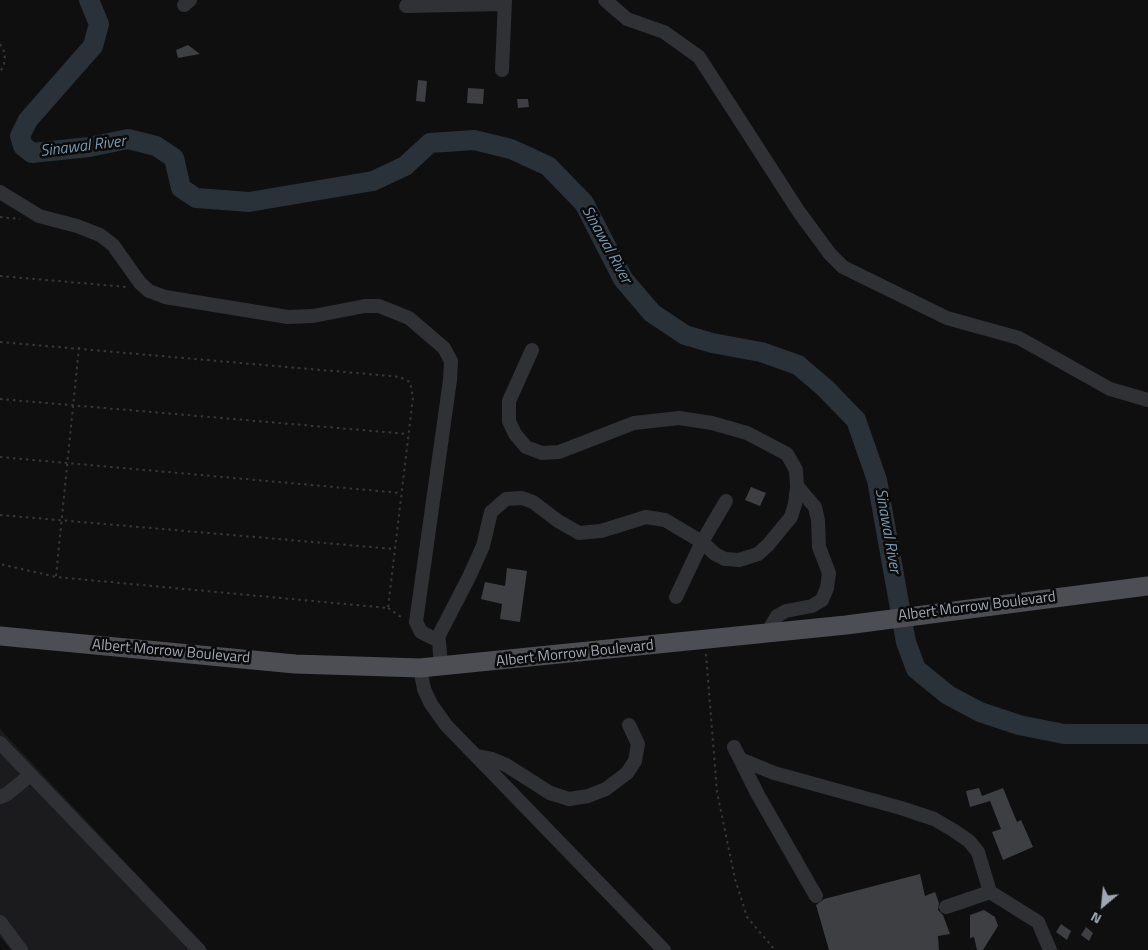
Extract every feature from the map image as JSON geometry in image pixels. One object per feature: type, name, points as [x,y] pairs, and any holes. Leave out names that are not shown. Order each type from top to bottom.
[{"type":"main road","name":"Albert Morrow Boulevard","points":[[0,636],[295,664],[420,668],[846,625],[1148,586]]},
{"type":"street","points":[[605,0],[627,19],[664,32],[699,57],[799,212],[830,254],[843,267],[947,318],[1019,338],[1110,388],[1148,400]]},
{"type":"street","points":[[406,6],[505,2],[502,70]]},
{"type":"street","points":[[0,192],[39,216],[100,235],[113,245],[140,283],[150,291],[165,297],[288,317],[313,316],[365,306],[379,306],[409,318],[444,348],[451,361],[450,380],[417,626],[421,632],[437,639],[440,645],[441,667]]},
{"type":"street","points":[[437,639],[470,577],[483,546],[491,512],[506,499],[522,498],[533,502],[558,522],[579,532],[601,531],[646,518],[665,520],[702,542],[715,554],[725,559],[739,560],[758,554],[773,540],[790,516],[797,486],[796,470],[786,454],[771,444],[747,433],[712,423],[688,419],[634,423],[558,452],[542,453],[526,447],[514,434],[509,421],[509,401],[532,350]]},
{"type":"street","points":[[767,633],[776,616],[786,611],[812,606],[822,600],[827,588],[828,573],[819,547],[818,520],[815,506],[797,486]]},
{"type":"street","points":[[676,597],[702,542],[726,501]]},
{"type":"street","points":[[420,668],[424,689],[431,704],[446,725],[664,950]]},
{"type":"street","points":[[476,756],[492,759],[506,765],[550,793],[569,799],[588,796],[606,788],[627,772],[635,761],[638,744],[629,725]]},
{"type":"street","points":[[0,743],[29,776],[199,950]]},
{"type":"street","points":[[816,896],[737,753],[774,773],[934,819],[968,841],[978,852],[990,892],[1038,922],[1050,950]]},
{"type":"street","points":[[0,796],[7,794],[29,776]]},
{"type":"street","points":[[946,907],[990,892]]},
{"type":"street","points":[[0,922],[21,950]]},
{"type":"path","points":[[0,44],[5,53],[4,65],[0,72]]},
{"type":"path","points":[[0,276],[125,286],[150,291]]},
{"type":"path","points":[[0,342],[79,347],[400,377],[410,382],[413,389],[388,608]]},
{"type":"path","points":[[56,577],[79,347]]},
{"type":"path","points":[[0,398],[408,434]]},
{"type":"path","points":[[0,457],[401,492]]},
{"type":"path","points":[[0,515],[394,549]]},
{"type":"path","points":[[0,564],[56,577],[388,608],[417,626]]},
{"type":"path","points":[[705,639],[717,792],[735,879],[747,917],[775,950]]},
{"type":"shaded area","points":[[0,729],[208,950],[11,950],[0,937]]},
{"type":"building","points":[[188,45],[200,54],[178,58],[176,50]]},
{"type":"building","points":[[418,80],[427,81],[425,102],[416,101]]},
{"type":"building","points":[[468,88],[484,89],[483,104],[467,103]]},
{"type":"building","points":[[517,99],[528,99],[529,107],[518,108]]},
{"type":"building","points":[[751,487],[766,493],[760,506],[745,500]]},
{"type":"building","points":[[507,568],[527,571],[520,622],[500,619],[502,604],[481,599],[485,582],[505,586]]},
{"type":"building","points":[[979,788],[982,796],[1003,788],[1017,822],[1021,820],[1033,847],[1003,860],[992,832],[1001,829],[990,801],[970,807],[966,791]]},
{"type":"building","points":[[920,874],[925,896],[935,892],[939,903],[938,910],[943,915],[950,934],[938,936],[939,950],[829,950],[816,905],[824,899]]},
{"type":"building","points":[[984,910],[995,917],[998,926],[983,950],[977,950],[974,937],[970,938],[970,915]]},
{"type":"building","points":[[1061,924],[1071,931],[1067,940],[1056,932]]},
{"type":"building","points":[[1086,927],[1093,933],[1089,941],[1081,935]]},
{"type":"waterway","name":"Sinawal River","points":[[89,0],[99,24],[93,46],[28,120],[20,136],[23,146],[32,153],[89,147],[128,139],[156,146],[174,158],[181,188],[196,198],[249,202],[373,181],[405,166],[430,143],[474,140],[511,149],[548,166],[584,203],[623,279],[652,313],[685,335],[712,343],[761,352],[798,365],[825,388],[856,420],[877,480],[906,642],[916,669],[948,695],[980,712],[1019,725],[1064,734],[1148,734]]}]
